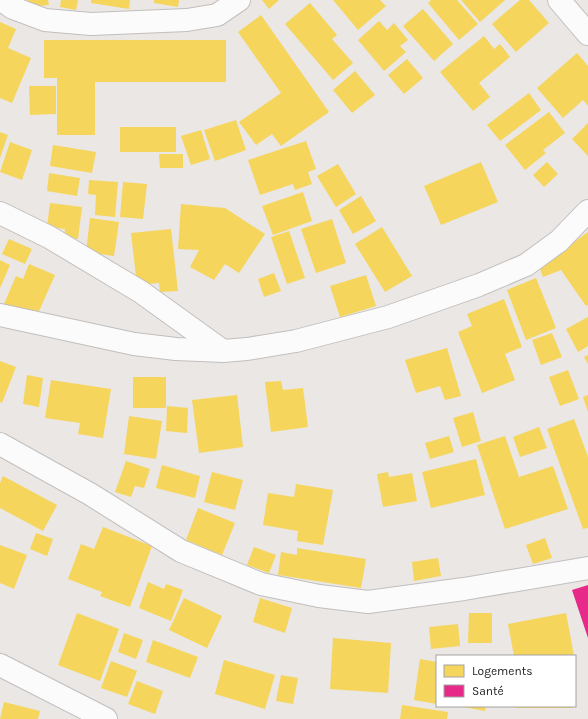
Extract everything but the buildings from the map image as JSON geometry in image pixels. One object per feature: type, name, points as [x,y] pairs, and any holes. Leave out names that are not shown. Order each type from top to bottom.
[{"type":"street","points":[[1,0],[13,8],[45,20],[91,24],[187,20],[217,15],[239,0]]},
{"type":"street","points":[[559,0],[588,34]]},
{"type":"street","points":[[0,315],[134,344],[176,349],[223,351],[247,349],[296,341],[388,317],[479,285],[526,265],[559,241],[588,211]]},
{"type":"street","points":[[0,213],[49,237],[141,292],[223,351]]},
{"type":"street","points":[[0,444],[90,494],[181,550],[261,584],[319,596],[368,602],[464,589],[588,568]]},
{"type":"street","points":[[0,665],[106,719]]}]
